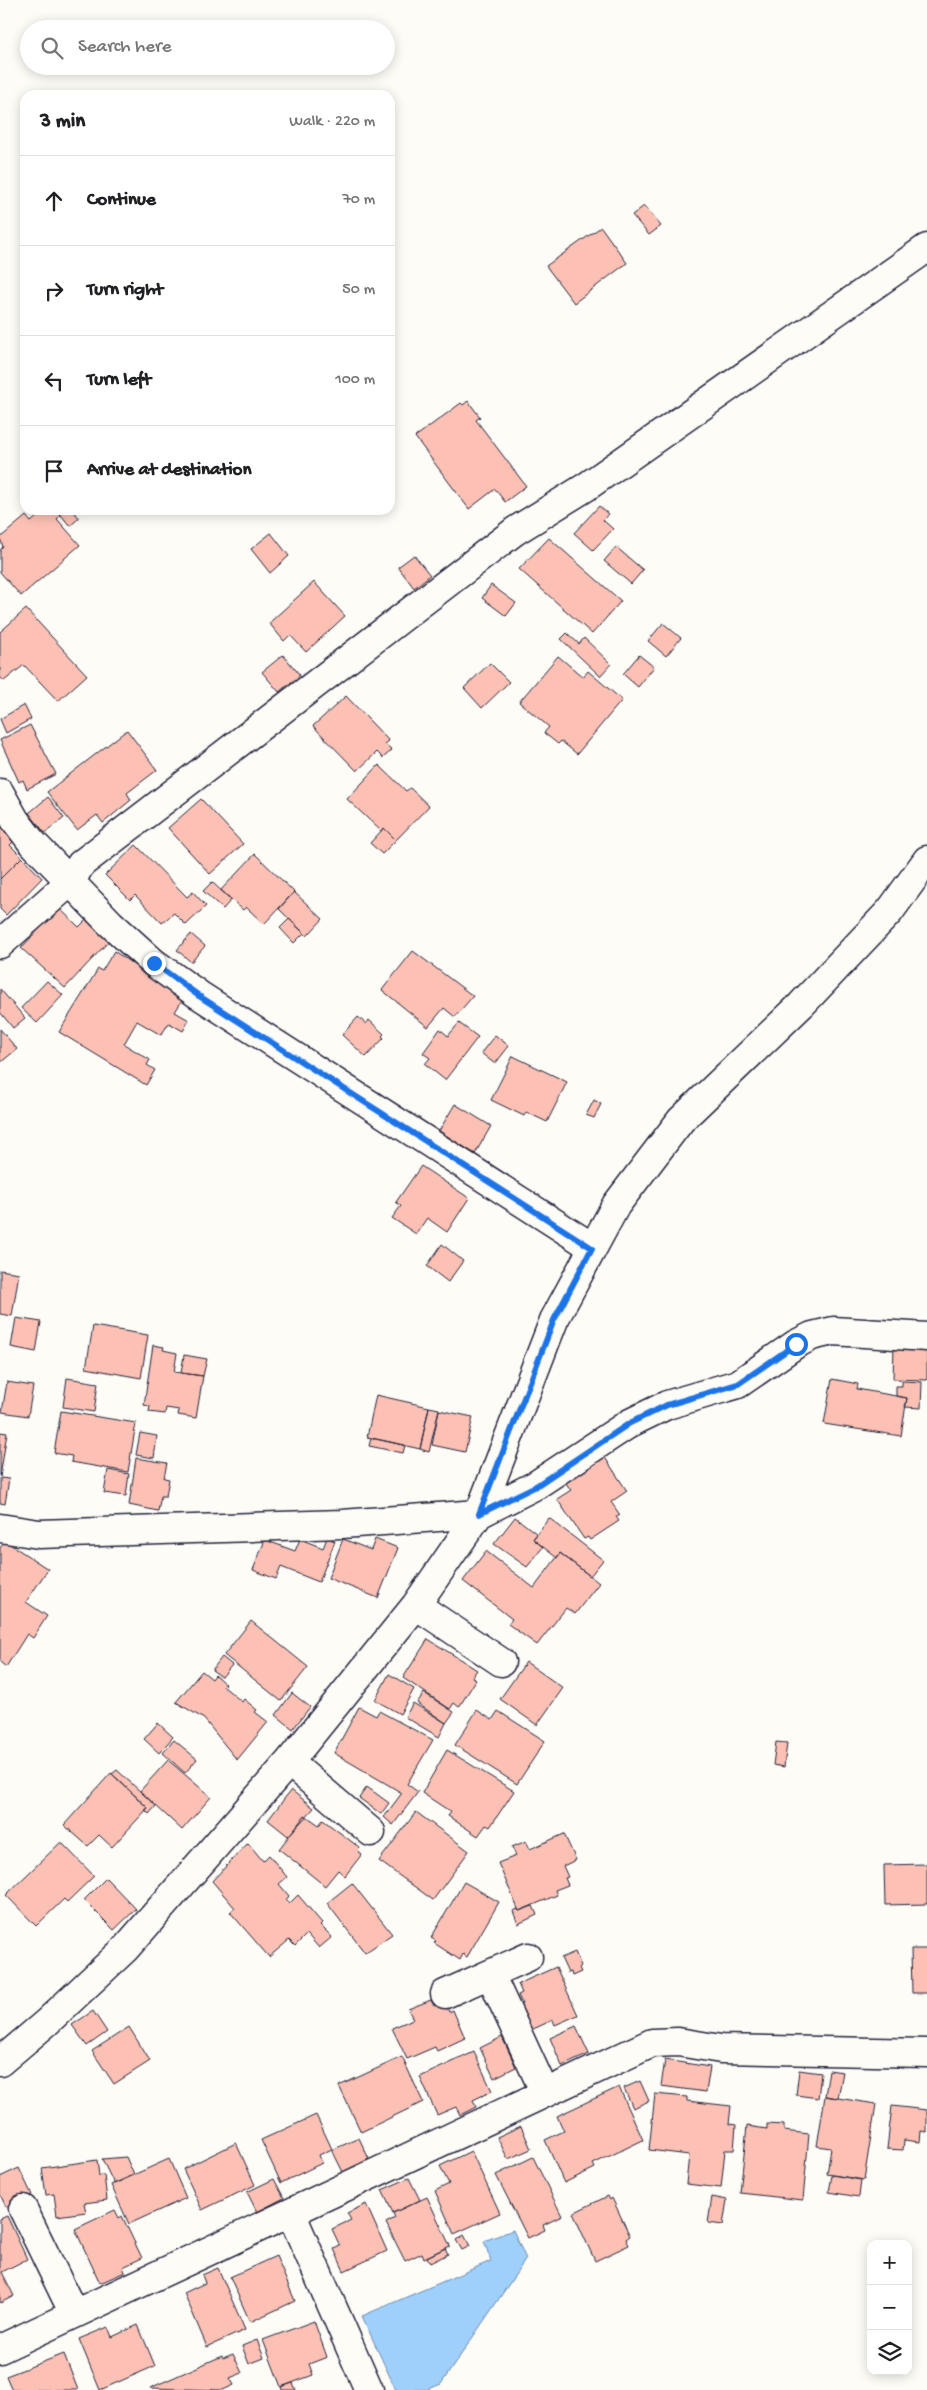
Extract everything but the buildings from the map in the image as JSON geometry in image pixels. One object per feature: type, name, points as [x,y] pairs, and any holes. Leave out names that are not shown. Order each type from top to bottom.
[{"type":"street","points":[[0,944],[71,881],[81,864],[515,531],[586,487],[927,248]]},
{"type":"street","points":[[0,793],[15,820],[31,841],[117,930],[154,963],[199,996],[592,1248]]},
{"type":"street","points":[[0,2062],[46,2023],[125,1949],[289,1762],[416,1605],[479,1514],[554,1320],[616,1205],[681,1120],[801,1005],[890,911],[927,860]]},
{"type":"street","points":[[0,1528],[49,1534],[342,1524],[479,1514],[536,1486],[630,1423],[667,1405],[738,1384],[796,1344],[812,1336],[833,1331],[927,1337]]},
{"type":"street","points":[[416,1605],[501,1662]]},
{"type":"street","points":[[289,1762],[371,1832]]},
{"type":"street","points":[[445,1994],[528,1957]]},
{"type":"street","points":[[490,1974],[545,2093]]},
{"type":"street","points":[[0,2349],[652,2043],[678,2042],[721,2049],[927,2053]]},
{"type":"street","points":[[23,2209],[74,2314]]},
{"type":"street","points":[[291,2213],[369,2390]]},
{"type":"water","points":[[513,2230],[526,2259],[441,2384],[426,2390],[396,2390],[362,2316],[491,2261],[484,2241]]},
{"type":"route","points":[[154,963],[199,996],[592,1248],[554,1320],[522,1398],[479,1514],[536,1486],[630,1423],[667,1405],[738,1384],[796,1344]]}]
